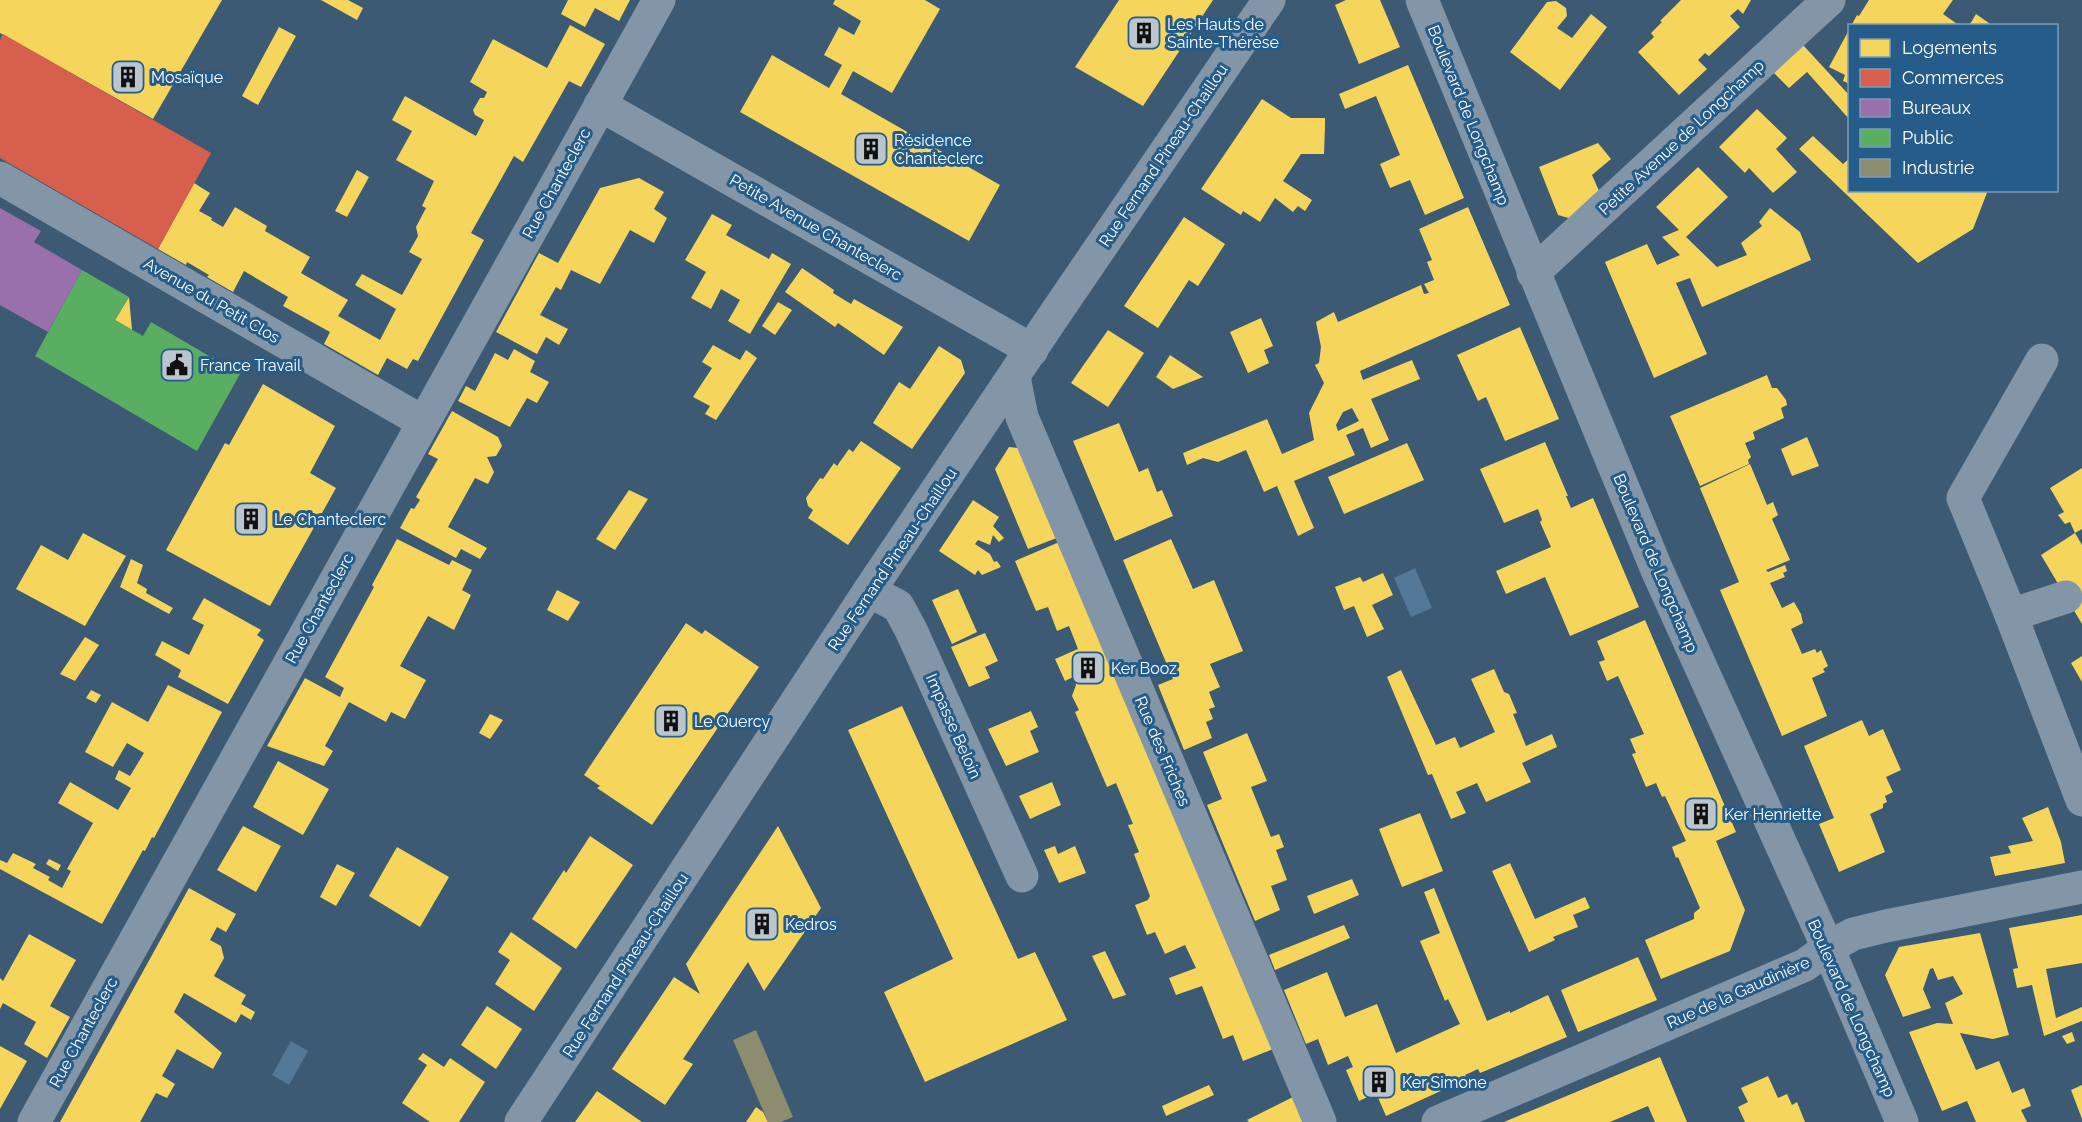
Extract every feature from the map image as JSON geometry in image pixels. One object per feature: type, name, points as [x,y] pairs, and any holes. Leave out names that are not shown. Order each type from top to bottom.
[{"type":"street","name":"Rue Chanteclerc","points":[[33,1122],[659,0]]},
{"type":"street","name":"Rue Fernand Pineau-Chaillou","points":[[521,1122],[869,591],[1269,0]]},
{"type":"street","name":"Boulevard de Longchamp","points":[[1422,0],[1657,570],[1828,948],[1902,1122]]},
{"type":"street","name":"Petite Avenue de Longchamp","points":[[1533,273],[1829,0]]},
{"type":"street","name":"Petite Avenue Chanteclerc","points":[[600,105],[1032,350]]},
{"type":"street","name":"Avenue du Petit Clos","points":[[0,178],[423,422]]},
{"type":"street","points":[[2042,360],[1963,498],[2082,800]]},
{"type":"street","name":"Rue des Friches","points":[[1014,376],[1022,417],[1320,1122]]},
{"type":"street","name":"Impasse Beloin","points":[[869,591],[898,606],[911,630],[1022,876]]},
{"type":"street","points":[[2011,615],[2066,597]]},
{"type":"street","name":"Rue de la Gaudinière","points":[[1438,1122],[1805,965],[1828,948],[1853,934],[2082,887]]},
{"type":"water","points":[[1415,568],[1432,608],[1411,617],[1394,578]]},
{"type":"water","points":[[291,1041],[308,1051],[289,1085],[272,1075]]},
{"type":"building: Logements","name":"Mosaïque","points":[[0,0],[222,0],[153,119],[0,33]]},
{"type":"building: Logements","points":[[321,0],[348,0],[363,8],[357,20]]},
{"type":"building: Logements","points":[[568,0],[630,0],[619,21],[595,8],[585,27],[561,14]]},
{"type":"building: Logements","name":"Résidence Chanteclerc","points":[[835,0],[925,0],[940,9],[892,93],[853,71],[841,94],[1000,185],[969,241],[740,112],[772,55],[829,88],[842,65],[824,55],[839,27],[854,35],[861,21],[833,4]]},
{"type":"building: Logements","name":"Les Hauts de Sainte-Thérèse","points":[[1119,0],[1213,0],[1143,106],[1075,67]]},
{"type":"building: Logements","points":[[1346,0],[1380,0],[1400,47],[1359,64],[1335,5]]},
{"type":"building: Logements","points":[[1681,0],[1751,0],[1743,14],[1738,9],[1730,16],[1740,27],[1709,56],[1705,53],[1698,60],[1707,69],[1679,95],[1638,52],[1654,37],[1651,33],[1662,22],[1660,21]]},
{"type":"building: Logements","points":[[1869,0],[1953,0],[1943,14],[1957,24],[1852,24],[1857,15],[1859,16]]},
{"type":"building: Logements","points":[[1556,1],[1566,8],[1567,16],[1557,28],[1572,38],[1591,14],[1607,27],[1560,90],[1510,52],[1547,2]]},
{"type":"building: Logements","points":[[1976,14],[1990,24],[1970,24]]},
{"type":"building: Logements","points":[[570,25],[605,44],[581,87],[569,81],[523,162],[514,156],[471,233],[484,240],[418,361],[413,359],[407,369],[387,358],[378,375],[324,344],[330,332],[283,306],[288,297],[244,271],[233,292],[187,262],[186,265],[158,249],[194,183],[210,193],[199,211],[212,218],[211,220],[223,227],[235,207],[267,226],[265,231],[310,257],[301,273],[348,300],[338,316],[380,340],[396,309],[355,285],[362,274],[402,295],[422,259],[409,252],[418,236],[416,227],[426,208],[422,206],[434,181],[396,160],[412,131],[392,120],[405,96],[476,136],[484,120],[475,115],[473,110],[480,98],[484,98],[487,92],[470,82],[493,39],[547,68]]},
{"type":"building: Logements","points":[[279,27],[296,36],[258,105],[242,96]]},
{"type":"building: Logements","points":[[1848,32],[1848,83],[1843,81],[1845,75],[1829,67]]},
{"type":"building: Logements","points":[[1803,45],[1848,94],[1848,118],[1807,72],[1789,88],[1773,72]]},
{"type":"building: Logements","points":[[1408,65],[1464,198],[1425,215],[1410,180],[1390,188],[1380,164],[1400,155],[1376,96],[1345,109],[1339,94]]},
{"type":"building: Logements","points":[[1262,99],[1291,118],[1325,118],[1325,125],[1324,154],[1301,154],[1283,181],[1312,200],[1305,211],[1298,206],[1293,212],[1275,198],[1260,222],[1243,211],[1241,215],[1201,189]]},
{"type":"building: Logements","points":[[1757,109],[1787,138],[1776,149],[1797,172],[1773,193],[1749,168],[1745,173],[1719,147]]},
{"type":"building: Logements","points":[[1813,136],[1843,164],[1848,160],[1848,192],[1987,192],[1973,229],[1918,263],[1799,149]]},
{"type":"building: Logements","points":[[1598,143],[1611,159],[1592,175],[1600,193],[1572,219],[1558,215],[1539,167]]},
{"type":"building: Logements","points":[[1698,167],[1728,197],[1686,237],[1717,267],[1747,255],[1741,243],[1762,226],[1759,222],[1770,208],[1800,232],[1811,260],[1702,307],[1690,278],[1676,283],[1707,354],[1654,378],[1605,262],[1647,244],[1657,265],[1680,255],[1662,237],[1679,230],[1656,207]]},
{"type":"building: Logements","points":[[357,170],[369,177],[347,217],[335,211]]},
{"type":"building: Logements","points":[[639,178],[664,192],[654,209],[667,218],[654,243],[630,230],[600,284],[571,270],[561,290],[556,287],[540,315],[568,329],[559,345],[546,337],[537,354],[496,332],[539,253],[558,263],[600,188]]},
{"type":"building: Logements","points":[[1468,207],[1510,305],[1360,371],[1363,380],[1412,360],[1420,379],[1371,399],[1389,440],[1371,448],[1363,428],[1346,435],[1355,455],[1294,481],[1314,528],[1298,536],[1277,486],[1264,492],[1246,450],[1218,462],[1203,458],[1187,465],[1183,453],[1267,419],[1282,454],[1314,440],[1309,413],[1324,383],[1315,365],[1319,363],[1321,347],[1316,322],[1334,312],[1338,322],[1421,285],[1424,294],[1429,293],[1424,284],[1434,280],[1427,262],[1432,260],[1419,229]],"holes":[[[1352,408],[1359,421],[1338,431],[1336,425],[1343,412]]]},
{"type":"building: Logements","points":[[712,214],[732,225],[726,235],[769,259],[772,253],[791,264],[750,334],[728,321],[740,300],[721,289],[711,309],[691,298],[706,272],[685,260]]},
{"type":"building: Logements","points":[[1184,217],[1225,244],[1198,286],[1189,280],[1158,328],[1124,306]]},
{"type":"building: Logements","points":[[802,268],[851,304],[854,299],[903,327],[884,355],[838,323],[835,327],[785,292]]},
{"type":"building: Logements","points":[[129,297],[132,330],[115,320]]},
{"type":"building: Logements","points":[[778,302],[792,310],[775,335],[762,326]]},
{"type":"building: Logements","points":[[1261,318],[1273,346],[1264,350],[1269,363],[1248,373],[1230,332]]},
{"type":"building: Logements","points":[[1520,327],[1559,419],[1505,441],[1486,397],[1478,401],[1457,355]]},
{"type":"building: Logements","points":[[1108,330],[1144,353],[1108,407],[1071,383]]},
{"type":"building: Logements","points":[[713,345],[740,360],[746,350],[757,358],[716,420],[705,414],[710,406],[693,397],[712,368],[702,362]]},
{"type":"building: Logements","points":[[939,346],[961,360],[965,373],[912,449],[873,423],[899,382],[910,389]]},
{"type":"building: Logements","points":[[514,349],[535,361],[530,372],[549,382],[537,403],[527,398],[510,427],[458,401],[466,386],[475,391],[495,353],[508,360]]},
{"type":"building: Logements","points":[[1170,355],[1203,377],[1173,389],[1156,377]]},
{"type":"building: Logements","points":[[1767,375],[1772,388],[1777,388],[1786,400],[1787,405],[1781,408],[1784,418],[1753,432],[1755,439],[1745,443],[1751,457],[1748,460],[1749,464],[1700,486],[1670,416]]},
{"type":"building: Logements","name":"Le Chanteclerc","points":[[263,384],[335,426],[310,473],[336,488],[270,606],[166,550],[225,443],[229,445]]},
{"type":"building: Logements","points":[[452,411],[498,437],[502,446],[496,456],[487,457],[494,472],[488,484],[475,478],[448,527],[487,548],[480,559],[461,549],[456,558],[400,528],[411,508],[414,509],[420,500],[416,497],[438,459],[428,454]]},
{"type":"building: Logements","points":[[1119,423],[1139,472],[1148,468],[1157,492],[1162,490],[1173,516],[1115,541],[1073,441]]},
{"type":"building: Logements","points":[[1807,437],[1819,466],[1792,476],[1781,449]]},
{"type":"building: Logements","points":[[861,441],[901,468],[848,545],[808,518],[813,510],[808,506],[806,498],[834,463],[837,466],[849,449],[853,452]]},
{"type":"building: Logements","points":[[1545,442],[1571,508],[1593,498],[1639,607],[1570,636],[1545,577],[1506,594],[1496,571],[1551,547],[1540,522],[1542,520],[1538,509],[1504,523],[1480,469]]},
{"type":"building: Logements","points":[[1407,443],[1424,480],[1344,514],[1328,477]]},
{"type":"building: Logements","points":[[1009,447],[1026,449],[1062,536],[1028,549],[995,469]]},
{"type":"building: Logements","points":[[1750,464],[1767,505],[1773,502],[1778,515],[1772,519],[1790,560],[1766,570],[1768,572],[1785,565],[1787,571],[1783,573],[1785,577],[1770,583],[1782,608],[1794,602],[1801,614],[1803,623],[1791,629],[1802,654],[1815,649],[1817,653],[1821,650],[1828,666],[1823,669],[1825,672],[1812,678],[1827,716],[1782,736],[1720,590],[1739,582],[1700,488]]},
{"type":"building: Logements","points":[[2082,468],[2082,529],[2075,533],[2070,522],[2065,524],[2058,515],[2064,512],[2050,488]]},
{"type":"building: Logements","points":[[629,490],[648,499],[615,550],[596,539]]},
{"type":"building: Logements","points":[[973,500],[999,517],[993,526],[1004,538],[999,542],[993,535],[990,545],[978,540],[975,544],[990,554],[994,562],[997,561],[1001,567],[982,575],[978,570],[975,575],[939,551]]},
{"type":"building: Logements","points":[[83,533],[126,556],[85,626],[16,589],[41,545],[68,560]]},
{"type":"building: Logements","points":[[2075,533],[2082,545],[2082,624],[2041,555]]},
{"type":"building: Logements","points":[[397,539],[449,565],[452,560],[472,570],[462,590],[471,595],[454,630],[428,616],[400,666],[426,680],[405,719],[391,712],[386,722],[349,702],[325,746],[333,751],[324,766],[267,746],[305,678],[340,697],[344,688],[325,677],[374,587],[372,585]]},
{"type":"building: Logements","points":[[1171,539],[1193,589],[1214,580],[1243,651],[1210,664],[1220,687],[1209,692],[1215,707],[1209,709],[1213,719],[1206,722],[1212,738],[1184,750],[1158,685],[1173,679],[1123,560]]},
{"type":"building: Logements","points":[[1064,540],[1273,1049],[1243,1061],[1233,1035],[1223,1039],[1202,986],[1176,995],[1169,978],[1196,968],[1185,945],[1165,954],[1155,932],[1147,935],[1135,905],[1148,900],[1150,896],[1134,854],[1139,852],[1128,825],[1133,824],[1116,783],[1107,787],[1075,712],[1079,710],[1072,696],[1076,685],[1073,677],[1065,681],[1055,659],[1078,649],[1069,626],[1057,631],[1048,607],[1036,611],[1015,561]]},
{"type":"building: Logements","points":[[131,559],[143,565],[137,583],[147,589],[146,593],[173,608],[169,614],[120,587]]},
{"type":"building: Logements","points":[[1383,573],[1393,595],[1372,605],[1384,629],[1367,637],[1354,606],[1344,610],[1335,587],[1360,577],[1363,582]]},
{"type":"building: Logements","points":[[958,589],[977,632],[952,644],[932,600]]},
{"type":"building: Logements","points":[[557,590],[580,602],[568,621],[547,610]]},
{"type":"building: Logements","points":[[204,598],[261,630],[257,635],[264,640],[228,704],[178,677],[181,670],[155,655],[162,641],[189,655],[204,625],[192,619]]},
{"type":"building: Logements","points":[[1645,620],[1736,832],[1716,841],[1745,910],[1730,951],[1661,979],[1645,940],[1694,919],[1694,913],[1700,908],[1672,847],[1686,841],[1665,796],[1662,797],[1656,783],[1646,787],[1632,754],[1636,753],[1630,739],[1644,734],[1618,676],[1607,681],[1599,662],[1605,660],[1597,641]]},
{"type":"building: Logements","name":"Le Quercy","points":[[686,623],[702,634],[705,630],[759,667],[652,825],[597,788],[600,786],[584,775]]},
{"type":"building: Logements","points":[[985,633],[998,661],[985,667],[990,678],[969,687],[951,647]]},
{"type":"building: Logements","points":[[85,637],[99,645],[75,681],[60,674]]},
{"type":"building: Logements","points":[[2082,656],[2082,682],[2071,663]]},
{"type":"building: Logements","points":[[1494,669],[1517,713],[1513,714],[1526,746],[1552,734],[1557,747],[1522,763],[1531,782],[1486,802],[1477,783],[1456,792],[1466,813],[1451,819],[1432,774],[1428,775],[1387,677],[1401,670],[1436,745],[1455,737],[1460,748],[1495,732],[1471,679]]},
{"type":"building: Logements","points":[[168,685],[222,712],[154,838],[152,837],[145,851],[143,850],[102,924],[0,869],[0,860],[7,863],[13,853],[36,864],[33,868],[50,877],[48,880],[62,888],[71,871],[67,869],[93,823],[58,803],[70,782],[118,810],[131,788],[115,779],[119,770],[130,776],[144,753],[127,743],[113,767],[85,752],[112,702],[148,722]]},
{"type":"building: Logements","points":[[91,690],[101,695],[96,703],[86,698]]},
{"type":"building: Logements","points":[[902,706],[1018,959],[1035,952],[1067,1020],[925,1082],[884,992],[953,959],[848,730]]},
{"type":"building: Logements","points":[[1031,711],[1038,727],[1030,731],[1039,752],[1006,766],[988,729]]},
{"type":"building: Logements","points":[[490,714],[503,720],[490,739],[479,733]]},
{"type":"building: Logements","points":[[1862,720],[1869,736],[1883,729],[1901,770],[1886,777],[1893,792],[1885,796],[1887,802],[1883,804],[1883,808],[1870,814],[1885,852],[1839,872],[1819,824],[1834,818],[1804,746]]},
{"type":"building: Logements","points":[[1247,733],[1267,781],[1251,787],[1271,837],[1279,834],[1284,847],[1276,850],[1287,880],[1271,886],[1280,910],[1255,921],[1207,805],[1222,799],[1203,752]]},
{"type":"building: Logements","points":[[278,761],[329,789],[303,835],[253,807]]},
{"type":"building: Logements","points":[[1052,782],[1061,805],[1030,819],[1019,796]]},
{"type":"building: Logements","points":[[2048,807],[2061,842],[2065,863],[1995,876],[1990,857],[2011,853],[2008,846],[2033,841],[2022,818]]},
{"type":"building: Logements","points":[[1420,813],[1443,871],[1402,887],[1379,829]]},
{"type":"building: Logements","points":[[243,826],[281,846],[256,892],[217,870]]},
{"type":"building: Logements","name":"Kedros","points":[[778,826],[821,908],[764,991],[748,962],[683,1059],[693,1064],[665,1105],[612,1069],[674,977],[700,994],[686,964]]},
{"type":"building: Logements","points":[[590,836],[633,865],[576,949],[532,919],[564,870],[566,873]]},
{"type":"building: Logements","points":[[1055,846],[1058,854],[1075,846],[1086,873],[1059,883],[1044,850]]},
{"type":"building: Logements","points":[[397,847],[449,877],[420,927],[369,896]]},
{"type":"building: Logements","points":[[49,859],[61,865],[58,871],[46,864]]},
{"type":"building: Logements","points":[[1510,863],[1535,919],[1585,897],[1590,908],[1573,915],[1578,927],[1553,937],[1555,940],[1529,952],[1492,871]]},
{"type":"building: Logements","points":[[337,864],[355,873],[336,906],[320,897]]},
{"type":"building: Logements","points":[[1352,879],[1359,895],[1314,914],[1307,896]]},
{"type":"building: Logements","points":[[189,888],[236,914],[226,932],[217,927],[210,940],[221,946],[224,958],[214,976],[246,995],[241,1004],[255,1012],[251,1020],[241,1014],[236,1023],[184,993],[174,1012],[222,1053],[213,1069],[177,1049],[162,1076],[175,1084],[167,1098],[156,1093],[140,1122],[60,1122]]},
{"type":"building: Logements","points":[[1434,888],[1487,1021],[1548,995],[1567,1037],[1480,1073],[1478,1069],[1465,1075],[1467,1079],[1386,1116],[1376,1093],[1359,1101],[1346,1070],[1353,1067],[1348,1056],[1328,1065],[1318,1039],[1306,1044],[1284,990],[1327,972],[1345,1017],[1377,1004],[1396,1053],[1460,1024],[1448,999],[1445,1001],[1420,941],[1440,933],[1424,892]]},
{"type":"building: Logements","points":[[2082,915],[2082,963],[2046,969],[2056,1018],[2082,1007],[2082,1021],[2044,1036],[2032,985],[2017,988],[2013,969],[2018,968],[2009,928]]},
{"type":"building: Logements","points":[[1344,925],[1350,938],[1275,970],[1269,955]]},
{"type":"building: Logements","points":[[511,932],[562,968],[534,1011],[495,984],[510,960],[498,952]]},
{"type":"building: Logements","points":[[1980,933],[2009,1035],[1993,1039],[1960,1033],[1976,1070],[1999,1061],[2012,1093],[2024,1088],[2031,1106],[2021,1110],[2027,1122],[1976,1122],[1967,1101],[1942,1111],[1909,1032],[1937,1023],[1953,1024],[1945,1003],[1963,994],[1953,976],[1938,980],[1933,968],[1930,969],[1923,989],[1931,1008],[1903,1017],[1885,975],[1899,947]]},
{"type":"building: Logements","points":[[29,934],[76,960],[50,1006],[70,1017],[47,1058],[24,1044],[36,1022],[3,1003],[0,1009],[0,978],[3,981]]},
{"type":"building: Logements","points":[[1105,951],[1126,995],[1113,999],[1092,956]]},
{"type":"building: Logements","points":[[1638,957],[1657,1000],[1578,1032],[1561,990]]},
{"type":"building: Logements","points":[[487,1006],[522,1029],[496,1069],[461,1045]]},
{"type":"building: Logements","points":[[2072,1032],[2075,1041],[2067,1044],[2062,1036]]},
{"type":"building: Logements","points":[[0,1046],[27,1061],[0,1109]]},
{"type":"building: Logements","points":[[423,1053],[444,1067],[450,1058],[485,1082],[459,1122],[430,1122],[402,1103],[427,1065],[418,1059]]},
{"type":"building: Logements","points":[[1660,1057],[1687,1122],[1655,1122],[1648,1106],[1610,1122],[1504,1122]]},
{"type":"building: Logements","points":[[1768,1076],[1778,1098],[1787,1094],[1792,1105],[1797,1102],[1805,1122],[1745,1122],[1738,1107],[1748,1102],[1741,1088]]},
{"type":"building: Logements","points":[[1209,1085],[1214,1095],[1166,1116],[1162,1106]]},
{"type":"building: Logements","points":[[2082,1085],[2082,1119],[2071,1090]]},
{"type":"building: Logements","points":[[597,1091],[642,1122],[575,1122]]},
{"type":"building: Logements","points":[[1293,1097],[1304,1122],[1249,1122],[1247,1120]]},
{"type":"building: Logements","points":[[756,1107],[763,1112],[768,1122],[746,1122]]},
{"type":"building: Commerces","points":[[3,34],[211,153],[158,249],[0,158],[0,40]]},
{"type":"building: Bureaux","points":[[0,208],[41,231],[34,242],[82,270],[48,332],[0,305]]},
{"type":"building: Public","points":[[82,270],[129,297],[115,320],[143,336],[151,322],[240,374],[197,451],[35,356]]},
{"type":"building: Industrie","points":[[756,1030],[793,1117],[781,1122],[768,1122],[733,1040]]},
{"type":"place","name":"Les Hauts de Sainte-Thérèse","points":[[1144,33]]},
{"type":"place","name":"Mosaïque","points":[[128,77]]},
{"type":"place","name":"Résidence Chanteclerc","points":[[871,149]]},
{"type":"place","name":"France Travail","points":[[177,365]]},
{"type":"place","name":"Le Chanteclerc","points":[[251,519]]},
{"type":"place","name":"Ker Booz","points":[[1088,668]]},
{"type":"place","name":"Le Quercy","points":[[671,721]]},
{"type":"place","name":"Ker Henriette","points":[[1701,814]]},
{"type":"place","name":"Kedros","points":[[762,924]]},
{"type":"place","name":"Ker Simone","points":[[1379,1082]]}]
